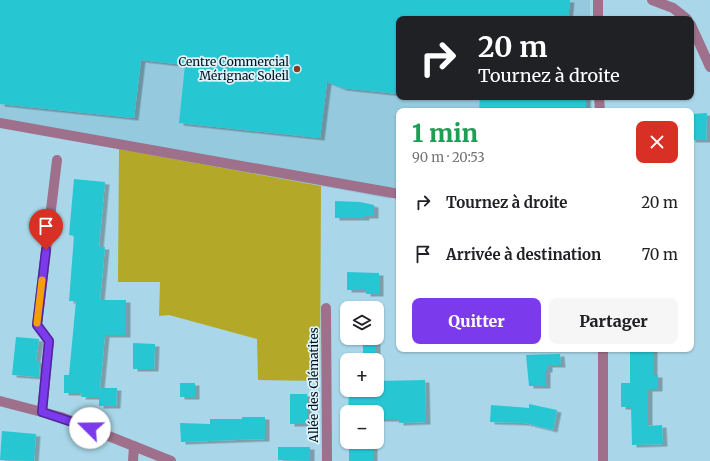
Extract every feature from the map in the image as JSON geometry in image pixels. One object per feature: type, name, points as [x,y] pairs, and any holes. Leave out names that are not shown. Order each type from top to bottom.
[{"type":"street","points":[[598,0],[598,16]]},
{"type":"street","points":[[652,0],[674,8],[683,16]]},
{"type":"street","points":[[694,32],[710,67]]},
{"type":"street","points":[[0,122],[396,193]]},
{"type":"street","points":[[42,412],[49,341],[37,325],[57,160]]},
{"type":"street","name":"Allée des Clématites","points":[[326,308],[328,461]]},
{"type":"street","points":[[603,352],[603,461]]},
{"type":"street","points":[[0,400],[60,417],[171,461]]},
{"type":"street","points":[[133,461],[134,446]]},
{"type":"shaded area","name":"Centre Commercial Mérignac Soleil","points":[[0,0],[590,0],[590,16],[396,16],[396,100],[592,100],[592,108],[396,108],[396,188],[393,188],[391,199],[0,127]]},
{"type":"shaded area","points":[[119,149],[321,186],[320,381],[258,380],[257,339],[169,315],[159,316],[160,282],[118,282]]},
{"type":"building","name":"Centre Commercial Mérignac Soleil","points":[[0,0],[570,0],[568,16],[396,16],[396,94],[342,88],[327,82],[320,138],[179,123],[185,65],[141,60],[134,118],[0,104]]},
{"type":"building","points":[[480,100],[586,100],[586,108],[479,108]]},
{"type":"building","points":[[707,113],[706,140],[694,140],[694,114]]},
{"type":"building","points":[[74,179],[105,182],[99,247],[105,247],[100,300],[126,300],[126,335],[105,335],[100,388],[117,388],[116,406],[99,406],[99,397],[81,397],[82,393],[64,393],[64,375],[69,375],[76,301],[69,301],[74,236],[69,235]]},
{"type":"building","points":[[335,201],[360,202],[374,205],[374,216],[365,216],[365,218],[335,218]]},
{"type":"building","points":[[347,272],[379,273],[379,294],[366,294],[366,290],[347,290]]},
{"type":"building","points":[[16,337],[39,339],[36,361],[40,361],[39,377],[12,375]]},
{"type":"building","points":[[133,343],[155,344],[154,369],[133,369]]},
{"type":"building","points":[[363,345],[376,345],[376,353],[363,353]]},
{"type":"building","points":[[630,352],[653,352],[653,375],[658,375],[658,389],[648,389],[648,426],[662,425],[663,444],[632,445],[631,407],[621,407],[621,383],[630,383]]},
{"type":"building","points":[[560,354],[561,365],[548,365],[548,370],[546,370],[546,386],[529,386],[526,355]]},
{"type":"building","points":[[425,380],[426,422],[399,423],[399,419],[384,419],[384,405],[348,405],[349,397],[384,397],[384,381]]},
{"type":"building","points":[[180,383],[195,383],[195,397],[180,397]]},
{"type":"building","points":[[290,394],[307,394],[307,424],[290,424]]},
{"type":"building","points":[[529,404],[557,410],[553,430],[525,423],[490,422],[491,405],[529,408]]},
{"type":"building","points":[[242,417],[265,417],[265,439],[181,442],[180,423],[210,424],[210,419],[242,419]]},
{"type":"building","points":[[2,431],[36,434],[34,461],[0,460]]},
{"type":"building","points":[[278,447],[310,447],[310,461],[278,460]]},
{"type":"building","points":[[349,449],[373,449],[373,461],[349,461]]},
{"type":"slow traffic","points":[[37,323],[42,280]]},
{"type":"place","name":"Centre Commercial Mérignac Soleil","points":[[297,69]]},
{"type":"route","points":[[46,250],[37,325],[49,341],[42,412],[90,428]]}]
